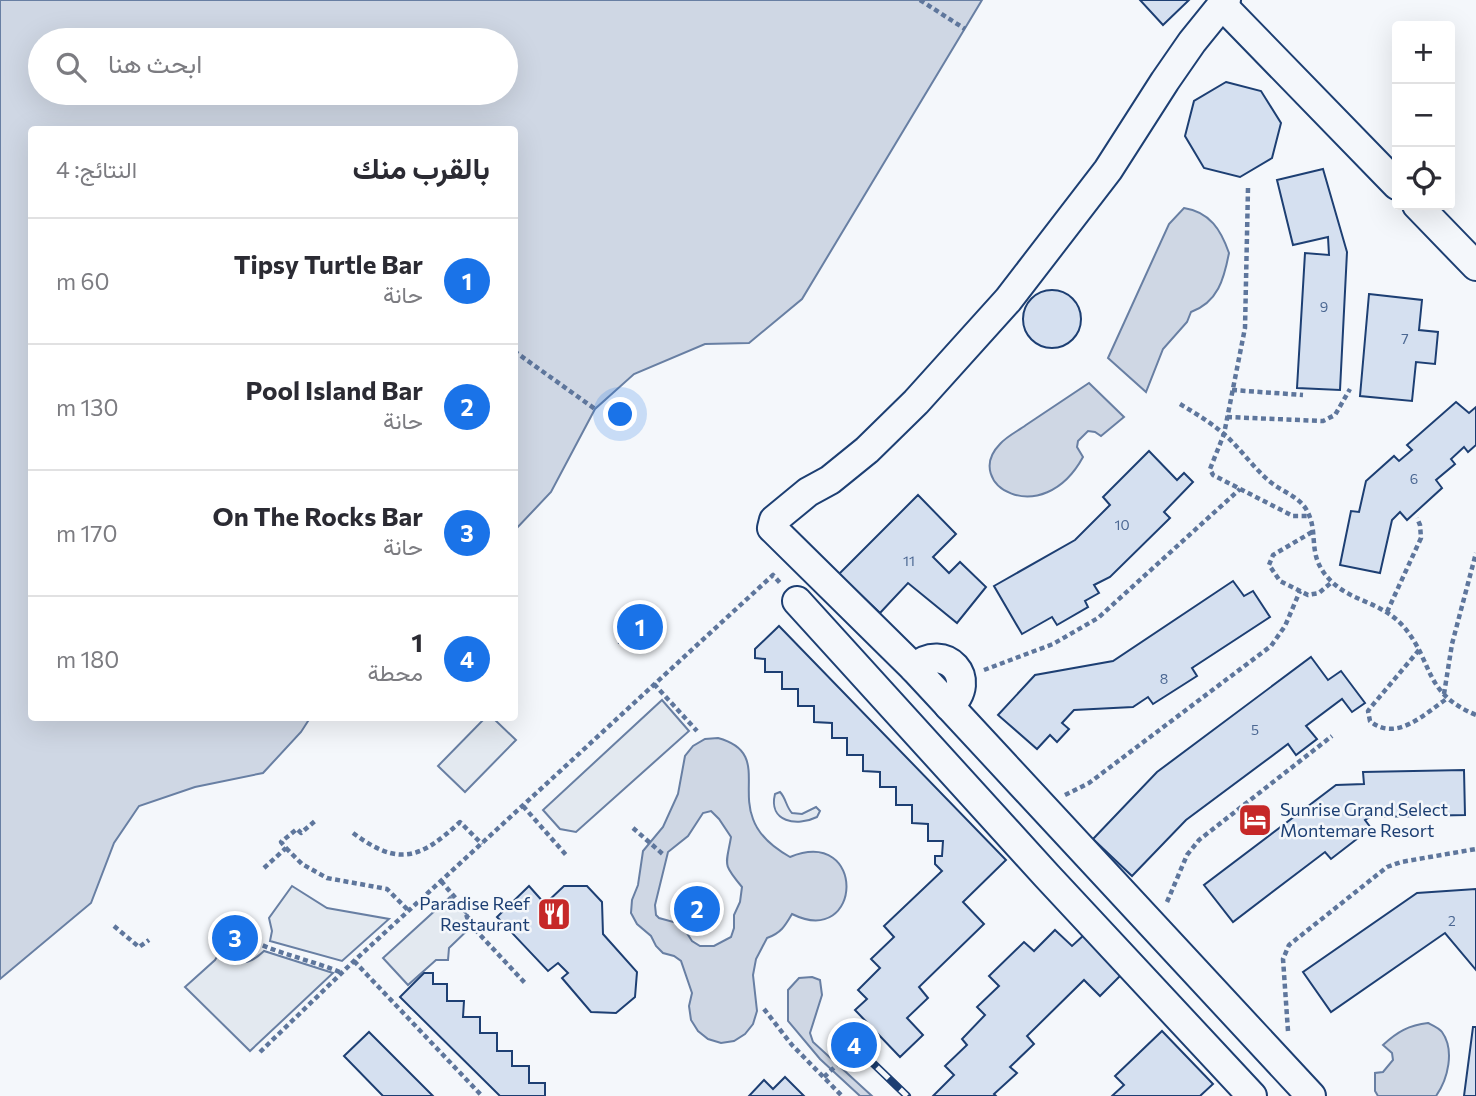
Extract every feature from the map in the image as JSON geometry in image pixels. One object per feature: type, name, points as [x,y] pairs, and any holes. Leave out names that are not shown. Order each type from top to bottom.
[{"type":"street","points":[[1311,1096],[914,668],[773,531],[772,524],[808,492],[831,480],[867,450],[916,402],[999,310],[1101,180],[1171,71],[1224,2],[1392,180]]},
{"type":"street","points":[[1421,210],[1476,266]]},
{"type":"street","points":[[797,601],[1252,1096]]},
{"type":"street","points":[[914,668],[920,662],[936,657],[951,664],[960,677],[959,694],[949,706]]},
{"type":"path","points":[[920,0],[965,29]]},
{"type":"path","points":[[1248,188],[1245,328],[1224,433],[1210,465],[1211,472],[1293,516],[1309,516]]},
{"type":"path","points":[[518,354],[595,409]]},
{"type":"path","points":[[1227,417],[1323,421],[1335,415],[1350,389]]},
{"type":"path","points":[[1232,390],[1303,395]]},
{"type":"path","points":[[1180,404],[1224,433],[1267,479],[1301,503],[1309,516],[1313,531],[1315,557],[1332,582],[1387,612],[1402,624],[1419,649],[1428,672],[1446,696],[1464,710],[1476,715]]},
{"type":"path","points":[[960,677],[1053,644],[1098,618],[1240,489]]},
{"type":"path","points":[[1387,612],[1421,538],[1417,517]]},
{"type":"path","points":[[1313,531],[1273,555],[1269,562],[1278,579],[1308,595],[1315,595],[1332,582]]},
{"type":"path","points":[[1419,649],[1368,711],[1370,721],[1383,729],[1396,730],[1408,724],[1446,696],[1452,644],[1476,553]]},
{"type":"path","points":[[260,1052],[354,961],[772,575],[797,601]]},
{"type":"path","points":[[1035,799],[1050,800],[1089,783],[1271,646],[1285,626],[1300,591]]},
{"type":"path","points":[[654,684],[697,731]]},
{"type":"path","points":[[1156,929],[1187,855],[1199,840],[1332,736]]},
{"type":"path","points":[[523,806],[566,856]]},
{"type":"path","points":[[315,821],[301,833],[297,829],[281,842],[302,864],[327,877],[387,889],[409,911]]},
{"type":"path","points":[[353,833],[382,852],[399,855],[418,853],[439,841],[460,822],[482,844]]},
{"type":"path","points":[[633,828],[664,856]]},
{"type":"path","points":[[264,868],[286,848]]},
{"type":"path","points":[[1290,1073],[1283,959],[1294,939],[1387,867],[1401,862],[1476,849]]},
{"type":"path","points":[[442,881],[464,908],[469,923],[525,983]]},
{"type":"path","points":[[242,919],[253,928],[256,942],[247,954],[233,956],[221,947],[219,933],[227,922],[242,919]]},
{"type":"path","points":[[114,926],[139,947],[149,940]]},
{"type":"path","points":[[256,942],[342,973]]},
{"type":"path","points":[[354,961],[481,1096]]},
{"type":"path","points":[[764,1009],[792,1045],[842,1096]]},
{"type":"path","points":[[824,1077],[840,1062]]},
{"type":"shaded area","points":[[0,0],[982,0],[802,299],[749,343],[705,344],[634,374],[595,409],[551,492],[518,527],[518,126],[28,126],[28,721],[308,721],[263,773],[195,787],[139,806],[114,843],[91,903],[0,979]]},
{"type":"shaded area","points":[[1184,208],[1201,213],[1213,223],[1229,253],[1227,263],[1214,296],[1191,312],[1187,322],[1163,349],[1146,392],[1108,358],[1169,224]]},
{"type":"shaded area","points":[[1089,383],[1124,417],[1101,436],[1088,431],[1078,441],[1077,447],[1083,457],[1066,480],[1047,492],[1028,496],[1012,494],[998,485],[991,473],[991,459],[1000,444]]},
{"type":"shaded area","points":[[662,700],[689,731],[576,832],[560,829],[543,810]]},
{"type":"shaded area","points":[[482,721],[496,721],[516,740],[465,792],[438,766]]},
{"type":"shaded area","points":[[718,738],[742,751],[749,771],[753,819],[768,841],[790,857],[815,852],[833,858],[843,871],[846,887],[843,903],[832,916],[815,920],[792,914],[782,929],[767,938],[756,959],[753,975],[757,1011],[753,1024],[745,1034],[734,1041],[721,1043],[708,1039],[698,1031],[691,1020],[689,1006],[692,993],[681,961],[663,953],[651,936],[637,924],[631,913],[643,851],[663,827],[678,794],[685,756],[693,746],[705,739]],"holes":[[[711,811],[731,837],[727,864],[742,887],[740,902],[734,915],[731,937],[714,946],[700,946],[692,941],[681,924],[659,918],[655,905],[668,852],[688,836],[703,813]]]},
{"type":"shaded area","points":[[780,792],[792,813],[802,814],[816,807],[820,811],[817,817],[801,822],[786,820],[780,816],[774,803],[775,794]]},
{"type":"shaded area","points":[[292,886],[327,908],[389,919],[342,961],[270,941],[272,931],[269,918]]},
{"type":"shaded area","points":[[450,897],[475,923],[449,948],[448,960],[436,960],[408,985],[383,958]]},
{"type":"shaded area","points":[[221,950],[243,962],[252,960],[264,951],[333,973],[250,1051],[185,987],[215,960]]},
{"type":"shaded area","points":[[812,977],[820,980],[822,995],[810,1033],[813,1042],[872,1096],[860,1096],[820,1059],[788,1021],[788,990],[799,978]]},
{"type":"shaded area","points":[[1428,1023],[1442,1032],[1449,1056],[1447,1073],[1436,1096],[1378,1096],[1375,1091],[1375,1073],[1383,1072],[1393,1060],[1392,1053],[1383,1045],[1404,1030]]},
{"type":"building","points":[[1140,0],[1189,0],[1163,25]]},
{"type":"building","points":[[1226,82],[1261,91],[1281,123],[1272,158],[1240,177],[1204,168],[1185,136],[1194,101]]},
{"type":"building","points":[[1323,169],[1347,252],[1340,390],[1297,388],[1305,253],[1329,255],[1328,237],[1293,245],[1277,180]]},
{"type":"building","points":[[1046,290],[1058,290],[1073,298],[1081,313],[1081,325],[1073,340],[1058,348],[1046,348],[1031,340],[1023,325],[1023,313],[1031,298]]},
{"type":"building","points":[[1369,294],[1422,300],[1419,330],[1438,332],[1435,364],[1416,362],[1412,401],[1360,396]]},
{"type":"building","points":[[1456,402],[1469,413],[1476,407],[1476,445],[1468,452],[1464,447],[1451,459],[1455,464],[1436,480],[1442,488],[1407,520],[1400,512],[1392,520],[1380,573],[1340,565],[1351,511],[1359,512],[1366,481],[1394,456],[1399,461],[1412,450],[1407,445]]},
{"type":"building","points":[[1149,451],[1177,480],[1184,473],[1193,482],[1164,512],[1170,518],[1110,577],[1094,585],[1099,593],[1085,601],[1088,607],[1057,625],[1052,617],[1022,634],[994,586],[1075,540],[1110,505],[1103,497]]},
{"type":"building","points":[[918,495],[956,534],[933,557],[949,573],[960,562],[986,587],[957,623],[908,583],[880,613],[839,574]]},
{"type":"building","points":[[1233,581],[1244,596],[1253,591],[1270,617],[1192,668],[1197,676],[1153,704],[1148,697],[1133,707],[1074,710],[1062,723],[1069,729],[1057,742],[1050,735],[1037,749],[998,715],[1035,675],[1113,661]]},
{"type":"building","points":[[643,610],[661,613],[658,631],[636,646],[619,643],[622,624]]},
{"type":"building","points":[[779,626],[1006,860],[963,902],[984,924],[919,987],[928,998],[907,1018],[923,1035],[900,1057],[855,1010],[867,999],[858,990],[880,968],[871,959],[894,937],[884,926],[942,871],[935,864],[935,856],[942,856],[943,841],[928,841],[928,824],[912,823],[912,805],[896,805],[896,787],[880,787],[880,772],[863,771],[863,755],[847,755],[847,738],[832,738],[832,723],[814,722],[814,706],[798,706],[798,689],[782,689],[782,672],[765,672],[765,659],[755,658],[755,649]]},
{"type":"building","points":[[1311,657],[1328,680],[1341,671],[1365,703],[1352,712],[1342,699],[1306,726],[1317,739],[1296,755],[1288,744],[1186,820],[1132,876],[1093,839],[1157,772]]},
{"type":"building","points":[[1464,770],[1465,815],[1370,817],[1365,820],[1371,828],[1331,859],[1325,852],[1233,922],[1204,885],[1336,785],[1364,784],[1363,772]]},
{"type":"building","points":[[529,886],[545,904],[564,886],[587,886],[602,902],[603,934],[637,972],[635,997],[616,1013],[591,1012],[562,978],[568,973],[558,963],[548,971],[497,917]]},
{"type":"building","points":[[1476,889],[1476,970],[1445,933],[1331,1012],[1303,972],[1417,893]]},
{"type":"building","points":[[697,896],[706,900],[710,909],[706,918],[697,922],[688,918],[684,909],[688,900]]},
{"type":"building","points":[[232,930],[244,936],[238,947],[226,941]]},
{"type":"building","points":[[1055,930],[1072,946],[1084,935],[1122,974],[1100,996],[1084,980],[1027,1036],[1034,1044],[1010,1067],[1017,1073],[994,1094],[996,1096],[933,1096],[954,1075],[945,1066],[967,1045],[962,1039],[985,1015],[977,1007],[999,986],[989,976],[1024,942],[1034,951]]},
{"type":"building","points":[[424,973],[433,973],[433,984],[447,984],[447,1001],[464,1001],[463,1017],[480,1017],[480,1033],[497,1033],[497,1051],[512,1051],[512,1066],[529,1066],[529,1083],[545,1083],[545,1096],[500,1096],[400,997]]},
{"type":"building","points":[[1473,1027],[1476,1027],[1476,1096],[1464,1096]]},
{"type":"building","points":[[1162,1031],[1213,1084],[1200,1096],[1112,1096],[1124,1085],[1115,1076]]},
{"type":"building","points":[[369,1032],[433,1096],[383,1096],[344,1056]]},
{"type":"building","points":[[785,1077],[804,1096],[749,1096],[764,1080],[773,1089]]},
{"type":"railway","points":[[854,1045],[907,1096]]},
{"type":"place","name":"Tipsy Turtle Bar","points":[[640,627]]},
{"type":"place","name":"Sunrise Grand Select Montemare Resort","points":[[1255,820]]},
{"type":"place","name":"Pool Island Bar","points":[[697,909]]},
{"type":"place","name":"Paradise Reef Restaurant","points":[[554,914]]},
{"type":"place","name":"On The Rocks Bar","points":[[235,938]]},
{"type":"place","name":"1","points":[[854,1045]]}]
